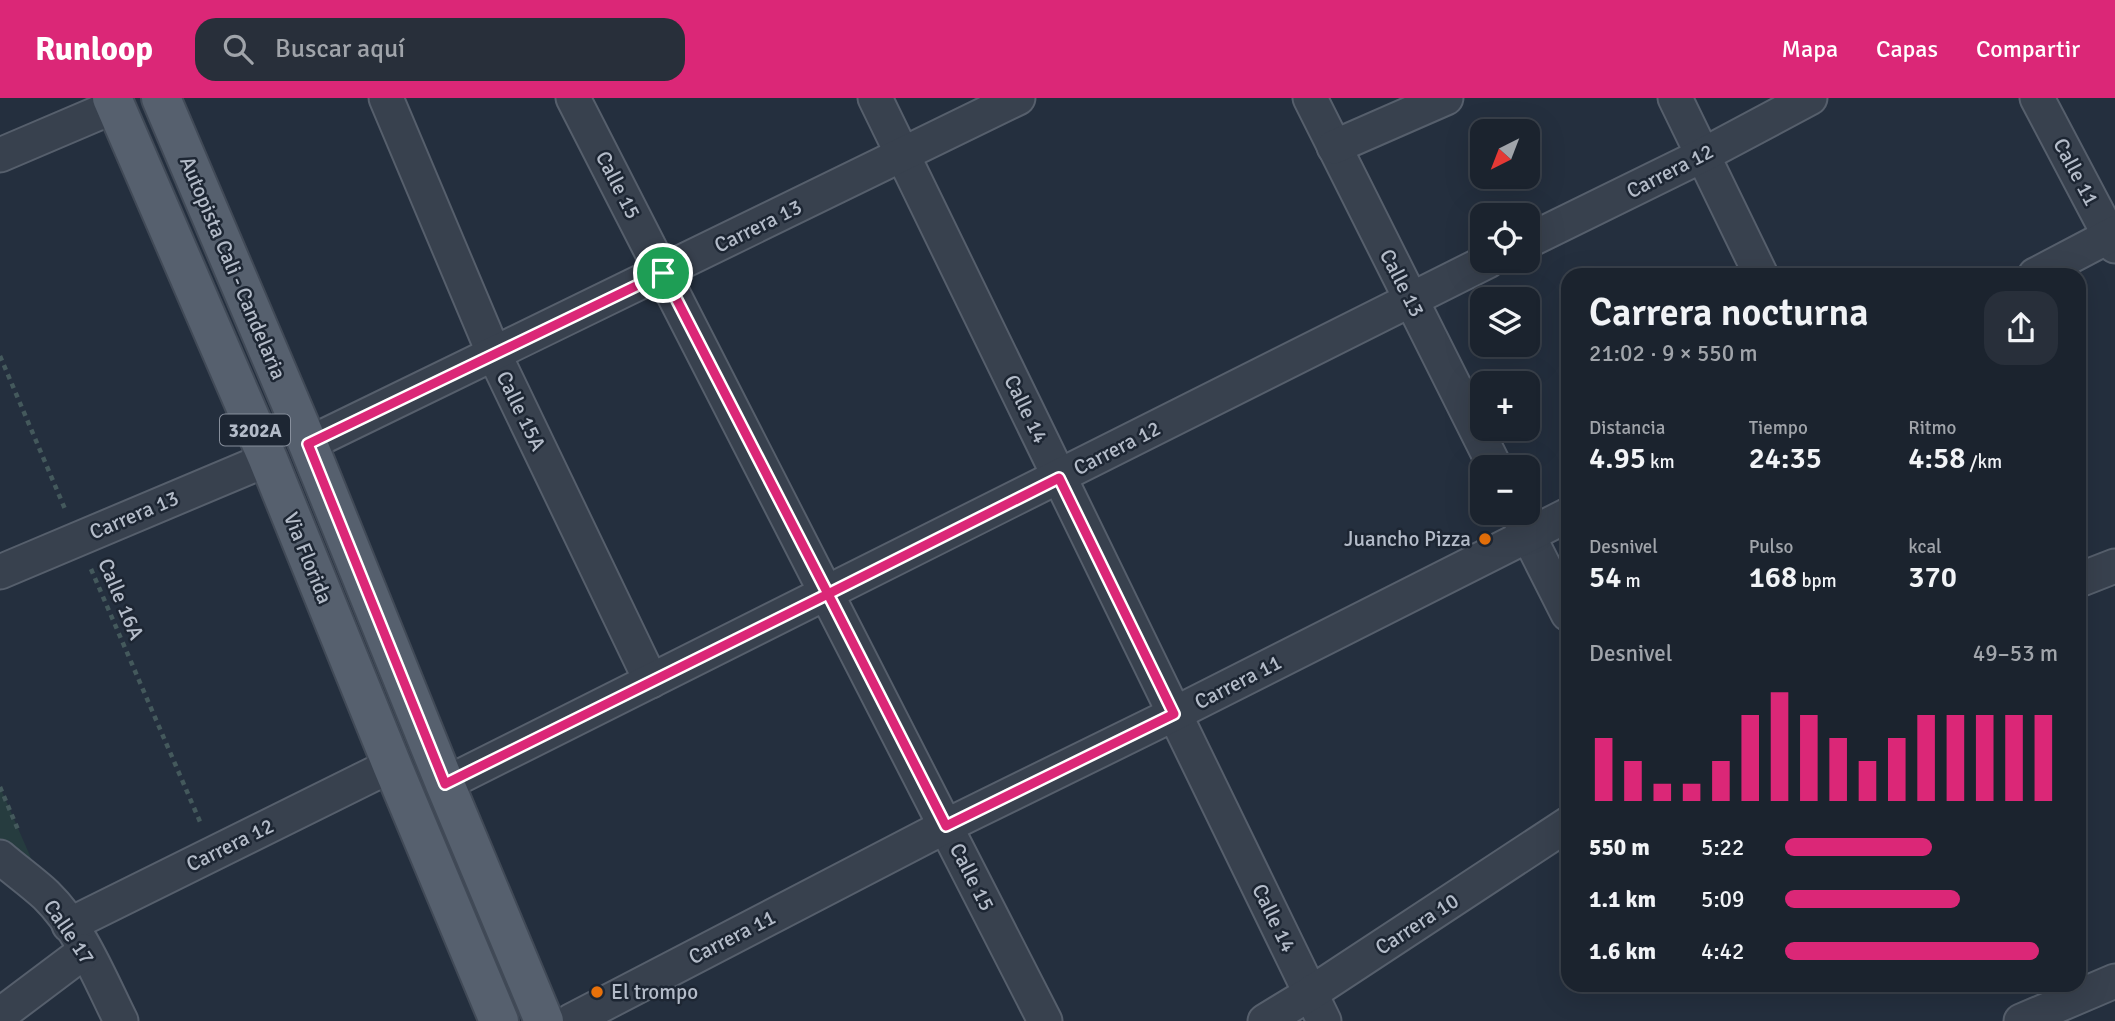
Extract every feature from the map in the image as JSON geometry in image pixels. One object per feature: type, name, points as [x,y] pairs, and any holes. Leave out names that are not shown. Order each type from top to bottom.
[{"type":"main road","name":"Autopista Cali - Candelaria","points":[[161,98],[308,444],[544,1021]]},
{"type":"main road","name":"Via Florida","points":[[113,102],[268,459],[499,1021]]},
{"type":"street","name":"Calle 15A","points":[[386,98],[494,354],[651,681]]},
{"type":"street","name":"Calle 15","points":[[573,98],[1045,1021]]},
{"type":"street","name":"Calle 14","points":[[875,98],[1317,1007]]},
{"type":"street","name":"Carrera 13","points":[[308,444],[1018,98]]},
{"type":"street","name":"Calle 13","points":[[1310,98],[1488,455]]},
{"type":"street","points":[[1335,147],[1446,98]]},
{"type":"street","points":[[1675,98],[1758,268]]},
{"type":"street","name":"Carrera 12","points":[[1540,235],[1703,155],[1810,98]]},
{"type":"street","name":"Calle 11","points":[[2037,98],[2113,238]]},
{"type":"street","points":[[0,155],[113,102]]},
{"type":"street","points":[[2050,268],[2113,238]]},
{"type":"street","name":"Carrera 12","points":[[445,784],[1470,270]]},
{"type":"street","name":"Carrera 13","points":[[0,572],[268,459]]},
{"type":"street","name":"Carrera 11","points":[[1540,521],[1561,516]]},
{"type":"street","name":"Carrera 11","points":[[571,1021],[946,826],[1174,714],[1521,525]]},
{"type":"street","points":[[1524,525],[1561,600]]},
{"type":"street","points":[[2086,577],[2115,566]]},
{"type":"street","name":"Carrera 12","points":[[0,1015],[77,938],[214,854],[392,765]]},
{"type":"street","name":"Carrera 10","points":[[1265,1021],[1317,1007],[1561,829]]},
{"type":"street","name":"Calle 17","points":[[0,857],[48,897],[77,938],[121,1021]]},
{"type":"street","points":[[2021,1021],[2070,1011],[2115,981]]},
{"type":"path","name":"Calle 16A","points":[[0,356],[214,854]]},
{"type":"green space","points":[[0,787],[48,897],[0,857]]},
{"type":"place","name":"Juancho Pizza","points":[[1485,539]]},
{"type":"place","name":"El trompo","points":[[597,992]]},
{"type":"route","points":[[663,273],[308,444],[445,784],[828,594],[946,826],[1174,714],[1059,478],[828,594],[663,273]]}]
